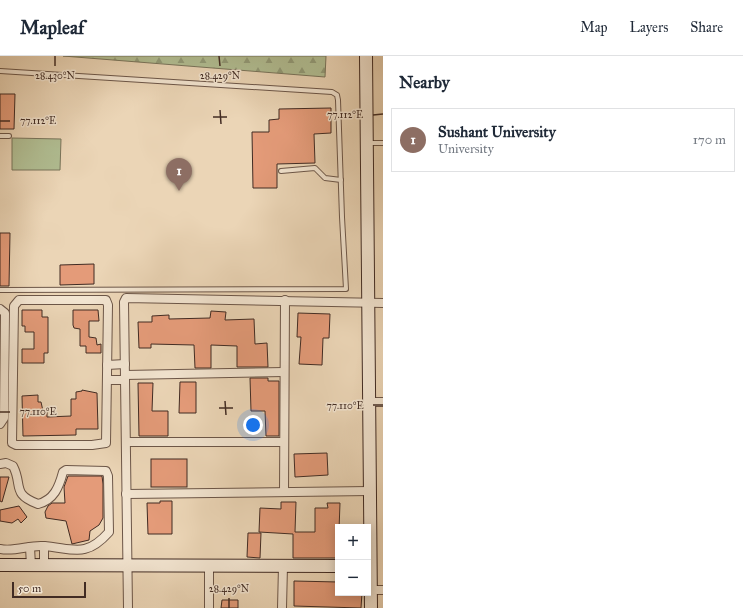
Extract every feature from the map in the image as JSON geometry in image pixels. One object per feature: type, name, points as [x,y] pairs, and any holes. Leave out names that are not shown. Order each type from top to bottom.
[{"type":"street","points":[[366,56],[370,491],[369,560]]},
{"type":"street","points":[[128,608],[124,302],[126,298],[383,303]]},
{"type":"street","points":[[19,300],[106,300],[108,305],[107,365],[106,443],[92,445],[16,445],[12,442],[14,306],[19,300]]},
{"type":"street","points":[[284,492],[284,372],[286,300]]},
{"type":"street","points":[[0,309],[5,313],[5,346],[4,418],[0,424]]},
{"type":"street","points":[[107,365],[125,364]]},
{"type":"street","points":[[107,380],[284,372]]},
{"type":"street","points":[[369,402],[383,402]]},
{"type":"street","points":[[126,442],[284,442]]},
{"type":"street","points":[[0,464],[6,463],[13,466],[16,472],[17,488],[26,498],[38,504],[51,497],[59,487],[63,472],[66,470],[106,471],[108,476],[109,532],[100,542],[86,549],[72,551],[44,546],[8,551],[0,549]]},
{"type":"street","points":[[126,494],[370,491]]},
{"type":"street","points":[[44,546],[44,566]]},
{"type":"street","points":[[30,547],[31,566]]},
{"type":"street","points":[[0,565],[335,566]]},
{"type":"street","points":[[208,608],[209,566]]},
{"type":"street","points":[[282,608],[283,566]]},
{"type":"street","points":[[371,590],[383,590]]},
{"type":"street","points":[[370,596],[371,608]]},
{"type":"lane","points":[[0,71],[332,92],[337,95],[346,290],[0,290]]},
{"type":"lane","points":[[0,136],[9,136]]},
{"type":"lane","points":[[367,143],[383,143]]},
{"type":"lane","points":[[281,171],[315,168],[325,178],[341,180]]},
{"type":"green space","points":[[63,56],[326,56],[325,77]]},
{"type":"green space","points":[[12,138],[61,139],[60,170],[12,170]]},
{"type":"building","points":[[0,94],[15,94],[14,129],[0,129]]},
{"type":"building","points":[[331,108],[331,133],[314,134],[315,163],[277,164],[277,188],[253,188],[252,132],[269,132],[269,120],[279,119],[279,109]]},
{"type":"building","points":[[0,233],[10,233],[9,286],[0,286]]},
{"type":"building","points":[[94,264],[94,284],[60,285],[60,265]]},
{"type":"building","points":[[22,310],[42,310],[42,317],[48,317],[48,353],[44,353],[44,363],[22,363],[22,349],[34,349],[34,332],[25,332],[25,326],[22,326]]},
{"type":"building","points":[[73,310],[98,310],[99,321],[89,321],[89,337],[96,338],[97,345],[101,344],[101,353],[86,353],[86,346],[80,346],[80,329],[74,328]]},
{"type":"building","points":[[211,311],[226,312],[225,320],[254,319],[255,344],[267,343],[268,367],[237,367],[237,346],[211,345],[211,368],[195,368],[194,345],[151,344],[151,348],[139,348],[138,322],[152,322],[152,316],[169,315],[169,319],[210,318]]},
{"type":"building","points":[[298,313],[330,314],[329,338],[323,338],[322,365],[299,364],[301,337],[297,337]]},
{"type":"building","points":[[250,378],[268,378],[268,381],[279,381],[279,436],[266,436],[265,411],[251,411]]},
{"type":"building","points":[[180,382],[196,382],[196,413],[179,413]]},
{"type":"building","points":[[138,383],[153,383],[152,411],[168,411],[168,436],[139,436]]},
{"type":"building","points":[[82,390],[97,393],[98,429],[76,429],[76,435],[23,436],[22,396],[38,395],[38,402],[41,402],[43,411],[47,411],[47,417],[71,416],[71,399],[76,399],[76,392]]},
{"type":"building","points":[[327,453],[328,475],[295,477],[294,454]]},
{"type":"building","points":[[151,459],[187,459],[187,487],[151,487]]},
{"type":"building","points":[[68,476],[102,476],[103,484],[103,518],[99,525],[90,531],[89,540],[72,544],[66,521],[46,518],[45,512],[48,506],[52,503],[65,503],[64,487]]},
{"type":"building","points":[[0,477],[9,477],[2,502],[0,501]]},
{"type":"building","points":[[160,501],[172,501],[172,534],[148,534],[147,503],[160,503]]},
{"type":"building","points":[[281,502],[296,502],[295,532],[315,532],[315,508],[328,508],[327,503],[340,503],[339,524],[335,524],[335,558],[293,558],[293,534],[259,532],[260,508],[281,509]]},
{"type":"building","points":[[19,506],[27,517],[21,523],[18,519],[12,523],[0,521],[0,510]]},
{"type":"building","points":[[248,533],[261,533],[260,558],[247,557]]},
{"type":"building","points":[[294,581],[335,582],[335,596],[362,596],[361,608],[294,606]]},
{"type":"building","points":[[222,600],[238,600],[238,608],[221,608]]},
{"type":"place","name":"Sushant University","points":[[179,191]]}]
